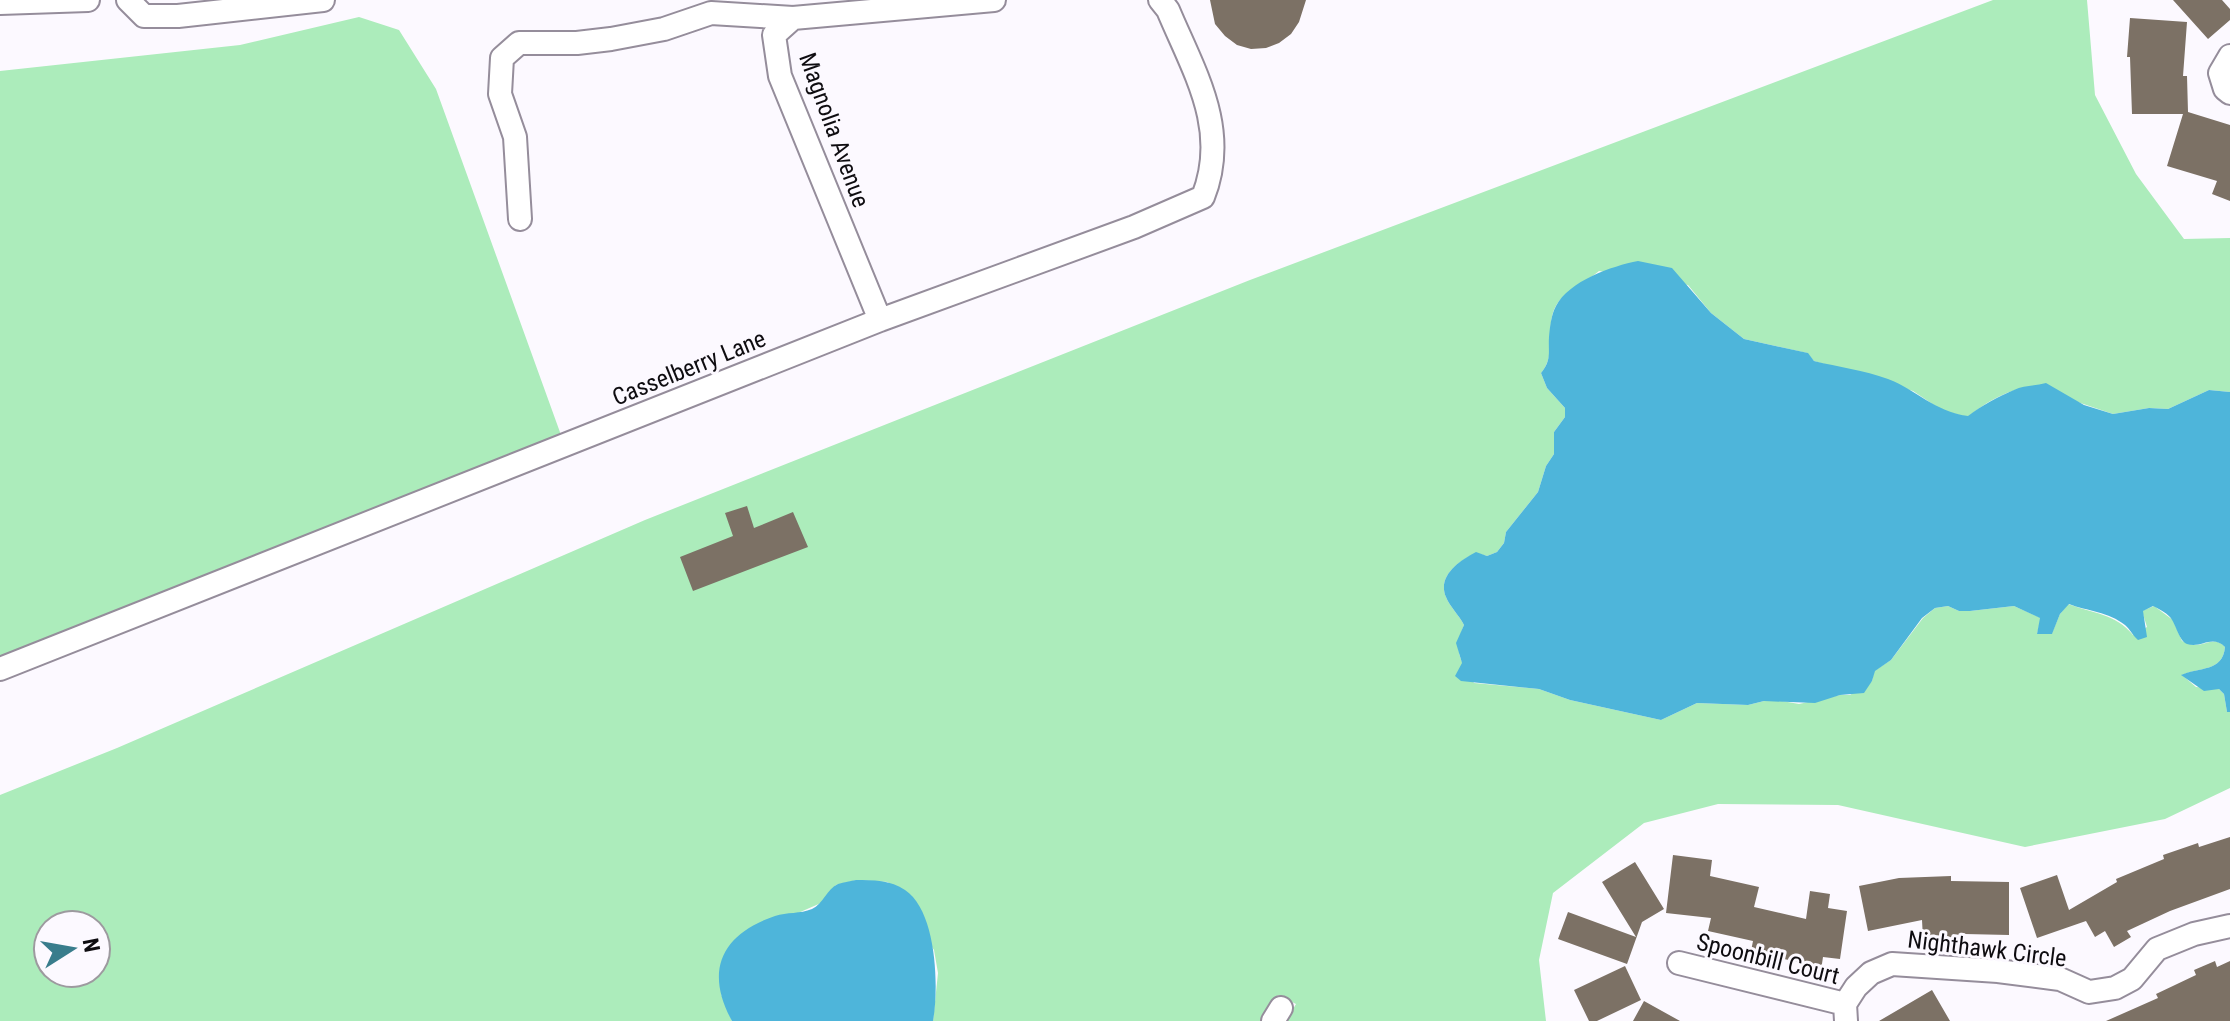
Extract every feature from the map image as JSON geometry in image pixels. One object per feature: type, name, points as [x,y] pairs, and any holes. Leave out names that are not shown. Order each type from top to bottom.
[{"type":"street","points":[[0,3],[88,0]]},
{"type":"street","points":[[128,0],[144,16],[178,16],[323,0]]},
{"type":"street","name":"Magnolia Avenue","points":[[880,320],[780,76],[774,35],[793,18],[994,0]]},
{"type":"street","name":"Casselberry Lane","points":[[0,669],[880,320],[1134,227],[1203,197],[1212,175],[1214,141],[1208,105],[1168,10],[1160,0]]},
{"type":"street","points":[[520,219],[515,137],[500,94],[502,58],[519,43],[611,39],[664,29],[711,13],[793,18]]},
{"type":"street","points":[[2230,56],[2220,73],[2225,89],[2230,93]]},
{"type":"street","name":"Nighthawk Circle","points":[[1845,1013],[1856,987],[1871,973],[1892,964],[1998,971],[2060,979],[2089,992],[2115,988],[2132,979],[2157,949],[2194,934],[2230,926]]},
{"type":"street","name":"Spoonbill Court","points":[[1679,963],[1845,1013]]},
{"type":"green space","points":[[1993,0],[2087,0],[2095,95],[2136,174],[2184,239],[2230,238],[2230,392],[2209,390],[2168,409],[2149,408],[2113,414],[2033,387],[1999,397],[1968,417],[1943,411],[1913,391],[1814,361],[1807,353],[1744,339],[1711,313],[1688,285],[1599,271],[1563,296],[1554,310],[1549,356],[1541,373],[1547,388],[1565,408],[1565,417],[1554,432],[1554,454],[1546,466],[1538,492],[1506,532],[1504,543],[1497,552],[1487,556],[1476,553],[1463,560],[1451,570],[1444,582],[1448,601],[1464,625],[1459,642],[1460,655],[1474,683],[1539,689],[1570,700],[1661,720],[1697,703],[1748,705],[1782,701],[1799,704],[1850,695],[1872,681],[1874,671],[1891,660],[1923,618],[1935,608],[1948,606],[1959,611],[1970,611],[2014,606],[2041,618],[2037,634],[2052,633],[2068,604],[2111,618],[2133,635],[2147,627],[2142,611],[2154,606],[2173,620],[2182,641],[2195,645],[2214,642],[2225,647],[2220,661],[2215,665],[2182,675],[2196,687],[2219,689],[2224,694],[2227,712],[2230,712],[2230,788],[2165,819],[2025,847],[1838,805],[1718,804],[1644,823],[1553,893],[1539,960],[1546,1021],[1286,1021],[1296,1004],[1278,995],[1260,1021],[933,1021],[938,973],[934,950],[888,882],[857,880],[836,885],[821,903],[798,913],[721,994],[732,1021],[0,1021],[0,795],[117,748],[645,520],[1250,280]]},
{"type":"green space","points":[[359,17],[399,30],[436,89],[561,435],[0,658],[0,71],[240,45]]},
{"type":"water","points":[[1638,261],[1672,268],[1711,313],[1744,339],[1808,353],[1814,361],[1888,379],[1945,410],[1968,416],[2008,392],[2046,383],[2084,405],[2113,414],[2149,408],[2168,409],[2209,390],[2230,392],[2230,712],[2227,712],[2224,694],[2219,689],[2204,691],[2181,675],[2215,665],[2220,661],[2225,647],[2216,642],[2187,644],[2170,617],[2153,606],[2143,611],[2147,637],[2138,640],[2119,621],[2069,604],[2060,614],[2052,634],[2037,634],[2040,618],[2014,606],[1970,611],[1959,611],[1948,606],[1935,608],[1922,618],[1891,660],[1875,671],[1864,693],[1840,695],[1815,703],[1697,703],[1661,720],[1570,700],[1539,689],[1461,681],[1455,676],[1462,663],[1456,643],[1464,625],[1446,597],[1444,582],[1451,570],[1476,552],[1487,556],[1497,552],[1504,543],[1506,532],[1538,492],[1546,466],[1554,454],[1554,432],[1565,417],[1565,408],[1547,388],[1541,373],[1548,360],[1554,310],[1562,297],[1581,282]]},
{"type":"water","points":[[856,880],[894,884],[916,900],[930,932],[933,951],[936,990],[933,1021],[732,1021],[719,986],[723,956],[731,944],[757,924],[780,915],[812,909],[834,886]]},
{"type":"building","points":[[1210,0],[1306,0],[1299,22],[1291,34],[1266,48],[1251,49],[1237,45],[1225,36],[1215,24]]},
{"type":"building","points":[[2173,0],[2222,0],[2230,9],[2230,20],[2208,39]]},
{"type":"building","points":[[2130,18],[2187,22],[2183,76],[2187,76],[2188,112],[2230,125],[2230,201],[2212,194],[2217,181],[2167,166],[2183,114],[2132,114],[2130,57],[2127,57]]},
{"type":"building","points":[[747,506],[754,528],[793,512],[808,547],[693,591],[680,557],[733,536],[725,513]]},
{"type":"building","points":[[2230,837],[2230,889],[2127,931],[2131,937],[2114,947],[2105,931],[2095,937],[2086,921],[2037,938],[2020,888],[2057,875],[2069,910],[2117,882],[2116,879],[2164,859],[2163,855],[2198,843],[2199,847]]},
{"type":"building","points":[[1673,855],[1712,860],[1710,876],[1759,887],[1754,907],[1806,919],[1810,891],[1830,894],[1828,908],[1847,911],[1840,959],[1823,957],[1820,977],[1799,975],[1801,963],[1751,951],[1753,941],[1708,931],[1711,918],[1666,913]]},
{"type":"building","points":[[1635,862],[1664,909],[1642,922],[1627,964],[1558,939],[1568,912],[1636,937],[1602,882]]},
{"type":"building","points":[[1951,876],[1951,881],[2009,882],[2009,935],[1965,934],[1965,937],[1923,939],[1922,920],[1868,931],[1859,886],[1899,878]]},
{"type":"building","points":[[2215,961],[2217,967],[2230,961],[2230,1021],[2106,1021],[2158,998],[2156,994],[2196,975],[2194,970]]},
{"type":"building","points":[[1625,966],[1641,1000],[1597,1021],[1589,1021],[1574,990]]},
{"type":"building","points":[[1932,990],[1950,1021],[1879,1021]]},
{"type":"building","points":[[1644,1001],[1680,1021],[1633,1021]]}]
